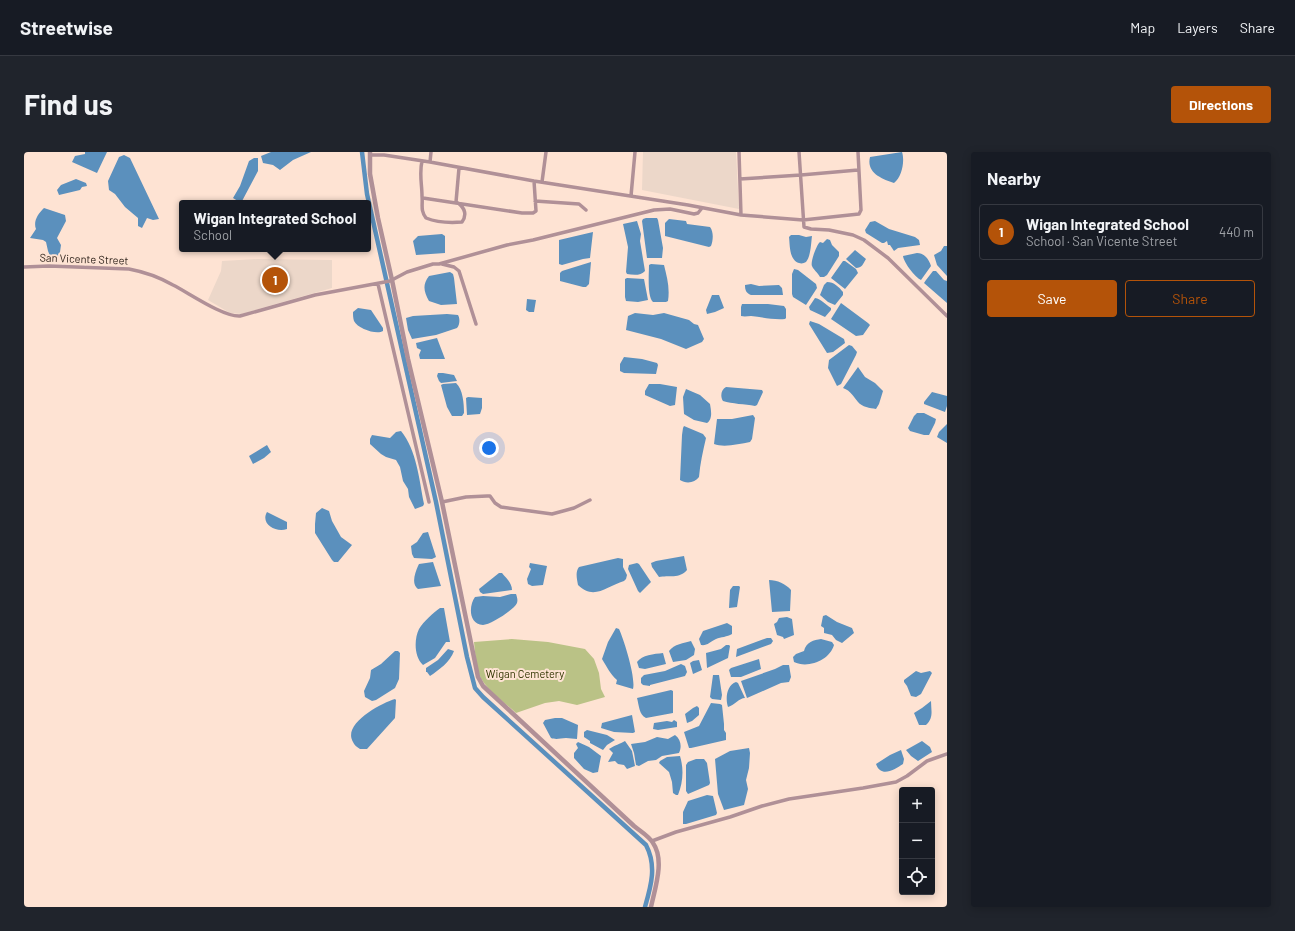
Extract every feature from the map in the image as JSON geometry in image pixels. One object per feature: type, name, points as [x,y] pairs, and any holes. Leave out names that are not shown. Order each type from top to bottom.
[{"type":"street","points":[[430,162],[431,152]]},
{"type":"street","points":[[542,182],[546,152]]},
{"type":"street","points":[[630,196],[635,152]]},
{"type":"street","points":[[739,152],[741,215]]},
{"type":"street","points":[[799,152],[804,227],[853,235],[874,247],[888,258],[947,316]]},
{"type":"street","points":[[651,907],[658,867],[656,847],[652,841],[634,826],[480,682],[475,668],[442,502],[408,359],[378,218],[370,174],[370,153],[741,215],[803,220],[859,214],[861,210],[858,152]]},
{"type":"street","points":[[422,161],[420,178],[423,198],[423,214],[426,218],[431,220],[462,222],[465,211],[461,205],[456,202]]},
{"type":"street","points":[[456,202],[459,168]]},
{"type":"street","points":[[740,179],[858,170]]},
{"type":"street","points":[[423,198],[530,214],[536,211],[534,181]]},
{"type":"street","points":[[535,201],[578,204],[586,210]]},
{"type":"street","name":"San Vicente Street","points":[[24,267],[49,266],[140,271],[172,284],[229,315],[236,317],[316,295],[380,283],[391,280],[407,272],[433,264],[439,264],[507,245],[654,210],[670,209],[694,214],[698,213],[702,208]]},
{"type":"street","points":[[439,264],[454,267],[459,271],[476,324]]},
{"type":"street","points":[[380,283],[429,502]]},
{"type":"street","points":[[442,502],[466,497],[490,496],[497,505],[505,508],[552,514],[574,508],[590,500]]},
{"type":"street","points":[[652,841],[676,832],[789,799],[896,782],[907,776],[927,761],[947,754]]},
{"type":"shaded area","points":[[643,152],[736,152],[739,209],[642,190]]},
{"type":"shaded area","points":[[258,259],[332,260],[332,288],[241,314],[230,313],[208,300],[221,271],[222,261]]},
{"type":"green space","name":"Wigan Cemetery","points":[[512,639],[548,642],[585,649],[594,659],[599,673],[601,689],[605,697],[577,705],[559,701],[545,703],[516,713],[485,685],[479,674],[474,642]]},
{"type":"water","points":[[85,152],[107,152],[97,173],[72,162],[75,156],[85,154]]},
{"type":"water","points":[[271,152],[311,152],[293,160],[280,170],[273,165],[263,163],[261,156]]},
{"type":"water","points":[[902,152],[902,169],[899,177],[894,183],[880,177],[870,167],[870,157]]},
{"type":"water","points":[[124,155],[130,158],[159,219],[153,220],[147,218],[142,228],[138,226],[138,218],[125,207],[115,194],[109,190],[108,181],[119,157]]},
{"type":"water","points":[[254,158],[258,158],[258,171],[243,200],[236,200],[233,198],[240,186],[249,161]]},
{"type":"water","points":[[76,179],[86,183],[87,186],[82,187],[80,190],[59,195],[57,190],[61,185]]},
{"type":"water","points":[[44,208],[65,215],[66,221],[57,238],[61,245],[60,252],[55,261],[52,261],[46,242],[43,240],[30,238],[36,229],[35,223],[37,218]]},
{"type":"water","points":[[646,218],[657,218],[658,220],[663,248],[662,258],[647,258],[642,221]]},
{"type":"water","points":[[669,219],[686,221],[687,224],[710,227],[713,236],[711,246],[709,247],[665,236],[665,223]]},
{"type":"water","points":[[637,221],[641,234],[640,241],[645,271],[634,275],[627,274],[626,272],[628,247],[623,224]]},
{"type":"water","points":[[875,221],[889,229],[915,237],[919,240],[920,245],[898,248],[894,251],[890,245],[888,245],[887,241],[882,243],[866,233],[865,230],[870,222]]},
{"type":"water","points":[[593,232],[590,258],[562,265],[559,264],[559,240]]},
{"type":"water","points":[[442,234],[445,236],[445,253],[416,255],[413,241],[418,236]]},
{"type":"water","points":[[791,235],[806,237],[812,236],[810,253],[806,262],[800,263],[793,259],[789,237]]},
{"type":"water","points":[[827,239],[830,240],[832,245],[839,252],[839,256],[827,275],[820,277],[813,267],[812,261],[819,243],[823,243]]},
{"type":"water","points":[[944,246],[947,246],[947,276],[937,265],[934,255],[941,251]]},
{"type":"water","points":[[855,250],[866,259],[858,268],[846,259]]},
{"type":"water","points":[[917,253],[926,257],[931,266],[921,280],[910,270],[903,256]]},
{"type":"water","points":[[843,261],[856,269],[858,273],[845,289],[831,278]]},
{"type":"water","points":[[591,262],[589,284],[586,287],[560,281],[560,273],[562,271]]},
{"type":"water","points":[[649,265],[664,265],[669,296],[668,301],[666,302],[653,302],[651,299],[649,290]]},
{"type":"water","points":[[794,269],[798,270],[816,284],[817,288],[806,305],[793,297],[792,294],[792,274]]},
{"type":"water","points":[[933,271],[936,271],[944,280],[947,281],[947,303],[924,283]]},
{"type":"water","points":[[450,272],[453,274],[454,278],[457,304],[441,305],[429,301],[424,288],[425,282],[429,276]]},
{"type":"water","points":[[625,279],[644,279],[648,300],[638,302],[626,301]]},
{"type":"water","points":[[827,282],[834,284],[843,292],[843,295],[835,305],[828,302],[820,295],[824,285]]},
{"type":"water","points":[[751,284],[759,286],[779,285],[782,288],[783,295],[751,295],[746,291],[745,285]]},
{"type":"water","points":[[712,295],[719,295],[724,308],[707,314],[706,310]]},
{"type":"water","points":[[815,298],[831,308],[825,317],[810,310],[809,307]]},
{"type":"water","points":[[527,299],[536,300],[534,312],[529,312],[526,310]]},
{"type":"water","points":[[841,303],[870,325],[863,335],[856,336],[831,319]]},
{"type":"water","points":[[742,304],[768,304],[784,306],[786,309],[786,318],[776,319],[741,316]]},
{"type":"water","points":[[358,308],[371,310],[383,328],[383,331],[372,332],[363,329],[356,324],[354,321],[353,312]]},
{"type":"water","points":[[635,313],[653,315],[664,313],[689,320],[698,325],[704,339],[702,342],[686,349],[661,339],[626,330],[628,316]]},
{"type":"water","points":[[447,314],[458,315],[459,325],[457,328],[436,335],[412,339],[408,330],[406,318],[413,316]]},
{"type":"water","points":[[810,321],[819,324],[844,339],[845,343],[833,352],[827,353],[809,324]]},
{"type":"water","points":[[437,338],[445,359],[420,359],[419,355],[421,350],[417,348],[416,343]]},
{"type":"water","points":[[849,345],[852,346],[857,352],[841,384],[837,386],[828,368],[829,360]]},
{"type":"water","points":[[624,357],[642,359],[657,363],[656,374],[624,373],[620,371],[620,364]]},
{"type":"water","points":[[858,367],[865,377],[875,383],[883,391],[876,409],[862,405],[850,392],[843,388]]},
{"type":"water","points":[[438,373],[454,375],[457,381],[441,383],[437,376]]},
{"type":"water","points":[[456,383],[463,397],[464,413],[462,416],[452,416],[447,407],[441,385]]},
{"type":"water","points":[[649,384],[677,387],[675,405],[670,406],[645,395],[645,391]]},
{"type":"water","points":[[726,387],[762,390],[763,392],[757,405],[755,406],[723,401],[722,393]]},
{"type":"water","points":[[686,389],[700,395],[710,404],[711,417],[707,423],[694,420],[684,414],[683,397]]},
{"type":"water","points":[[932,392],[947,396],[947,406],[945,412],[924,404]]},
{"type":"water","points":[[466,398],[482,398],[482,408],[480,414],[467,415]]},
{"type":"water","points":[[917,413],[924,413],[936,419],[929,435],[910,431],[908,428]]},
{"type":"water","points":[[753,415],[755,418],[752,439],[750,442],[727,446],[714,444],[717,419],[732,419]]},
{"type":"water","points":[[947,424],[947,443],[937,437],[939,432]]},
{"type":"water","points":[[684,426],[703,434],[706,438],[699,477],[695,481],[690,482],[680,480],[682,435]]},
{"type":"water","points":[[401,431],[411,447],[419,475],[424,504],[423,506],[415,509],[409,497],[408,489],[403,481],[400,467],[396,460],[381,454],[370,444],[372,435],[390,438],[396,432]]},
{"type":"water","points":[[267,445],[271,452],[253,464],[249,456]]},
{"type":"water","points":[[322,508],[329,511],[332,521],[341,537],[352,545],[338,562],[334,562],[332,560],[315,533],[316,513]]},
{"type":"water","points":[[267,512],[287,522],[287,529],[274,529],[267,524],[265,516]]},
{"type":"water","points":[[428,532],[436,557],[432,559],[414,558],[411,546],[417,542],[423,533]]},
{"type":"water","points":[[684,556],[687,570],[681,575],[659,577],[652,567],[651,563],[656,561]]},
{"type":"water","points":[[618,558],[623,559],[623,567],[627,575],[624,581],[595,592],[584,590],[578,585],[577,573],[579,567]]},
{"type":"water","points":[[433,562],[441,586],[418,589],[414,578],[419,564]]},
{"type":"water","points":[[530,563],[547,566],[543,585],[532,586],[528,584],[527,579],[531,569],[529,567]]},
{"type":"water","points":[[637,563],[651,582],[640,593],[628,569],[629,565]]},
{"type":"water","points":[[499,573],[502,573],[511,585],[512,590],[483,594],[480,592],[479,589]]},
{"type":"water","points":[[769,580],[781,583],[791,590],[790,611],[772,612]]},
{"type":"water","points":[[733,586],[740,587],[737,607],[729,608],[730,590]]},
{"type":"water","points":[[516,594],[517,603],[507,613],[496,620],[483,625],[478,624],[472,618],[471,609],[475,597],[500,597]]},
{"type":"water","points":[[440,608],[444,608],[450,642],[446,642],[435,658],[423,665],[416,653],[417,633],[426,620]]},
{"type":"water","points":[[826,615],[837,622],[852,628],[854,633],[842,643],[836,640],[832,635],[824,633],[824,628],[821,626],[823,616]]},
{"type":"water","points":[[787,617],[792,619],[794,635],[784,639],[783,637],[777,635],[774,624],[779,618]]},
{"type":"water","points":[[727,623],[732,626],[732,634],[701,645],[699,639],[703,631]]},
{"type":"water","points":[[616,628],[619,629],[624,641],[633,677],[633,689],[616,684],[617,680],[610,673],[602,659],[608,642]]},
{"type":"water","points":[[767,638],[771,638],[773,641],[771,644],[736,657],[737,649]]},
{"type":"water","points":[[821,639],[832,642],[834,645],[828,655],[812,664],[800,664],[794,662],[793,657],[796,654],[804,651],[807,645],[811,642]]},
{"type":"water","points":[[691,641],[695,649],[694,655],[686,660],[673,662],[669,651],[676,645]]},
{"type":"water","points":[[726,645],[730,646],[728,658],[707,668],[706,653],[721,649]]},
{"type":"water","points":[[448,649],[454,651],[450,659],[430,676],[426,672],[426,668],[438,660]]},
{"type":"water","points":[[395,651],[400,653],[399,679],[395,688],[372,701],[365,697],[364,691],[370,678],[371,670],[381,664]]},
{"type":"water","points":[[663,653],[666,664],[645,669],[639,668],[637,662],[642,658],[648,655]]},
{"type":"water","points":[[759,659],[761,669],[741,677],[731,677],[729,670],[731,668]]},
{"type":"water","points":[[699,660],[702,670],[693,674],[690,663]]},
{"type":"water","points":[[681,664],[685,666],[687,672],[685,676],[650,686],[643,685],[641,683],[641,678],[644,675],[665,671]]},
{"type":"water","points":[[783,665],[789,665],[791,677],[789,682],[781,683],[747,698],[741,681]]},
{"type":"water","points":[[916,671],[921,673],[930,671],[932,673],[921,694],[916,697],[911,696],[904,680]]},
{"type":"water","points":[[713,675],[719,675],[722,695],[721,700],[712,699],[710,697]]},
{"type":"water","points":[[736,682],[738,683],[745,698],[728,707],[728,692],[731,686]]},
{"type":"water","points":[[671,690],[673,691],[673,713],[646,718],[642,715],[637,698]]},
{"type":"water","points":[[395,699],[395,718],[367,749],[360,749],[357,747],[353,743],[351,735],[353,728],[365,715],[381,705]]},
{"type":"water","points":[[931,701],[932,714],[929,722],[926,725],[919,725],[914,713]]},
{"type":"water","points":[[711,703],[722,705],[726,740],[689,748],[684,732],[699,726]]},
{"type":"water","points":[[697,706],[699,708],[699,715],[687,723],[685,714]]},
{"type":"water","points":[[632,715],[635,732],[633,733],[614,732],[601,728],[602,723]]},
{"type":"water","points":[[562,718],[578,725],[577,739],[551,738],[543,723],[545,720]]},
{"type":"water","points":[[674,720],[677,722],[677,727],[658,730],[653,729],[654,723],[667,721],[672,722]]},
{"type":"water","points":[[587,730],[607,735],[615,740],[607,745],[603,750],[590,743],[590,741],[584,737],[584,732]]},
{"type":"water","points":[[675,735],[679,739],[680,743],[679,753],[662,756],[656,760],[648,761],[639,766],[636,765],[631,744],[645,742],[657,737],[668,739]]},
{"type":"water","points":[[625,741],[632,751],[635,766],[627,769],[624,765],[618,764],[615,761],[608,762],[613,753],[609,749]]},
{"type":"water","points":[[922,741],[930,747],[932,752],[918,761],[906,750]]},
{"type":"water","points":[[578,742],[589,747],[601,756],[598,772],[593,773],[584,769],[574,758],[574,753],[578,748],[576,744]]},
{"type":"water","points":[[749,748],[749,768],[746,780],[748,789],[744,805],[724,810],[718,794],[715,759],[730,751]]},
{"type":"water","points":[[901,750],[904,759],[903,764],[888,772],[881,771],[878,768],[876,764]]},
{"type":"water","points":[[680,756],[682,781],[678,795],[676,795],[673,793],[669,772],[659,763],[667,757]]},
{"type":"water","points":[[696,759],[704,759],[707,763],[710,783],[709,785],[688,794],[686,791],[686,765],[688,762]]},
{"type":"water","points":[[707,795],[713,796],[717,813],[716,815],[683,824],[683,812],[688,801]]},
{"type":"waterway","points":[[362,152],[368,200]]},
{"type":"waterway","points":[[371,212],[436,502],[467,657],[475,688],[483,697],[646,845],[651,861],[652,876],[645,907]]},
{"type":"place","name":"Wigan Integrated School","points":[[275,280]]}]
